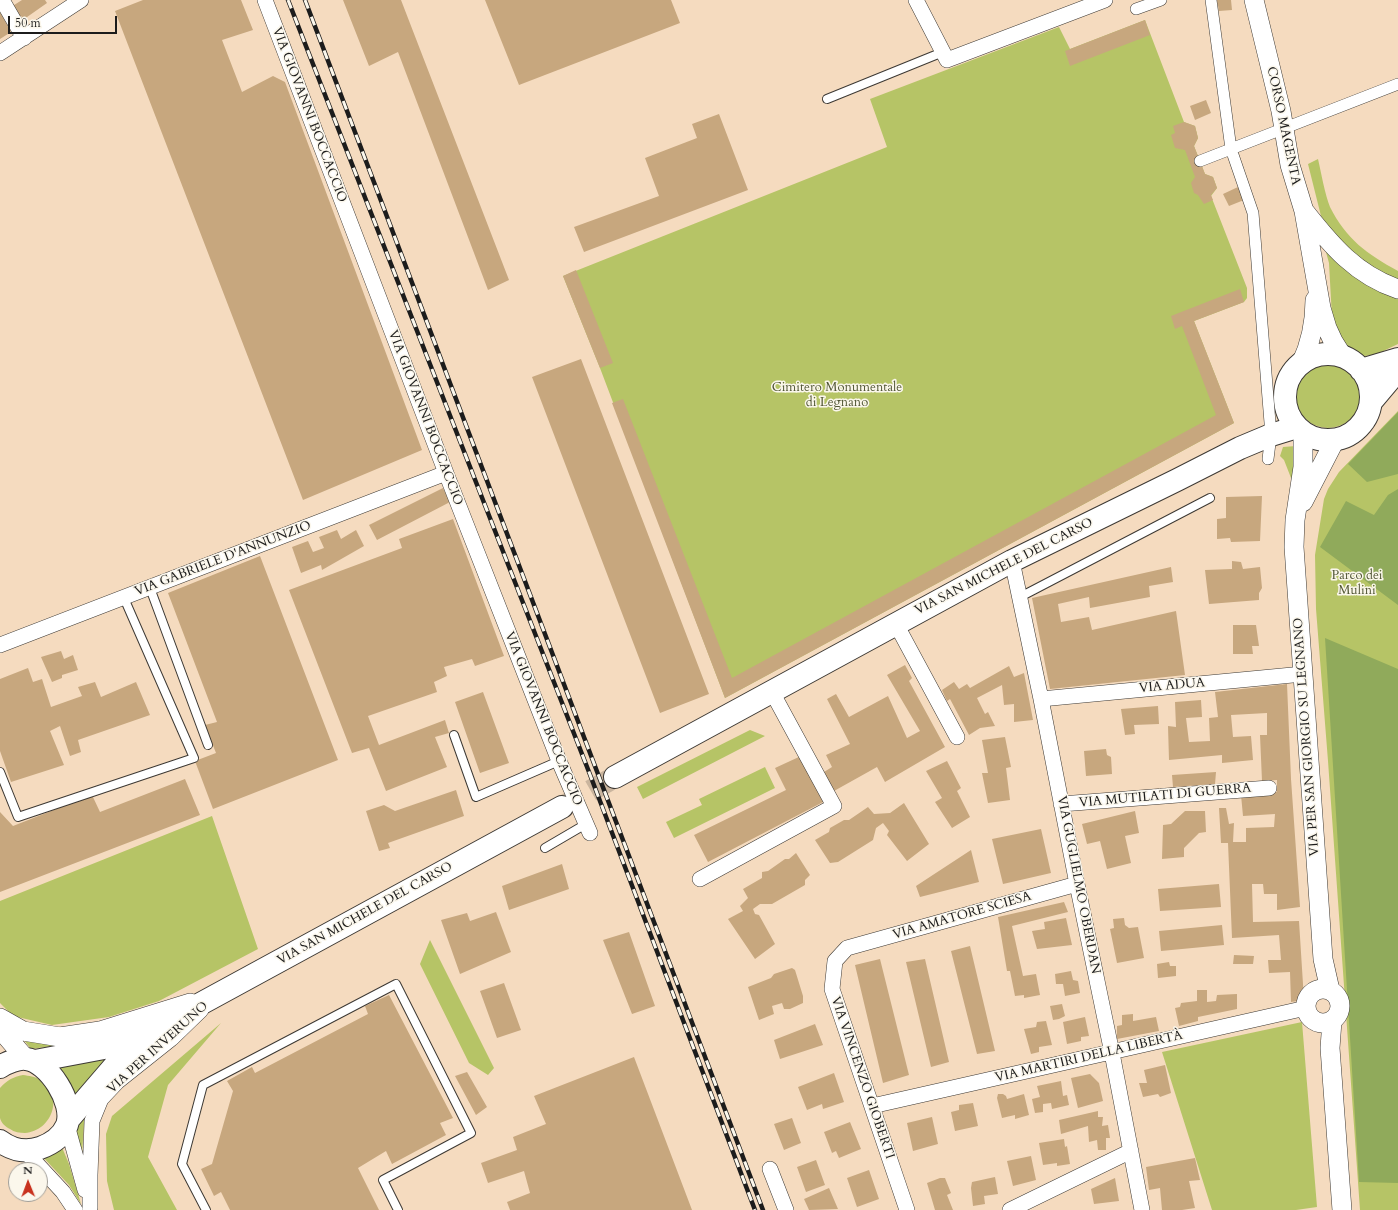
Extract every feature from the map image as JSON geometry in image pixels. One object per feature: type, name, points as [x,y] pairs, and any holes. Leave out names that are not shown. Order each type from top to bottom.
[{"type":"main road","points":[[1371,402],[1367,380],[1361,370],[1353,362],[1332,354],[1310,358],[1301,364],[1293,372],[1285,393],[1285,404],[1289,415],[1300,430],[1313,438],[1335,440],[1346,437],[1355,431],[1366,417],[1371,402],[1398,370]]},
{"type":"main road","points":[[1361,370],[1398,359]]},
{"type":"main road","name":"VIA SAN MICHELE DEL CARSO","points":[[615,777],[1012,561],[1240,448],[1270,428],[1285,404]]},
{"type":"main road","name":"VIA SAN MICHELE DEL CARSO","points":[[1270,428],[1300,430]]},
{"type":"main road","name":"VIA SAN MICHELE DEL CARSO","points":[[169,1021],[562,807]]},
{"type":"main road","name":"VIA PER INVERUNO","points":[[0,1067],[6,1063],[104,1048],[169,1021]]},
{"type":"main road","name":"VIA PER INVERUNO","points":[[9,1147],[34,1150],[50,1144],[62,1133],[67,1122],[117,1063],[169,1021]]},
{"type":"main road","points":[[30,1060],[41,1064],[52,1077],[65,1097],[68,1110],[67,1122]]},
{"type":"street","points":[[2,0],[24,38]]},
{"type":"street","points":[[0,53],[81,0]]},
{"type":"street","name":"VIA GIOVANNI BOCCACCIO","points":[[265,0],[446,473],[559,760],[588,829]]},
{"type":"street","points":[[916,0],[945,56],[1106,0]]},
{"type":"street","points":[[1136,9],[1161,0]]},
{"type":"street","points":[[1211,0],[1231,149],[1253,213],[1270,428],[1268,459]]},
{"type":"street","name":"CORSO MAGENTA","points":[[1256,2],[1281,111],[1290,165],[1304,211],[1321,308],[1327,328],[1343,357]]},
{"type":"street","points":[[1200,161],[1398,84]]},
{"type":"street","points":[[1304,211],[1324,237],[1345,259],[1381,282],[1398,289]]},
{"type":"street","name":"CORSO MAGENTA","points":[[1301,364],[1308,346],[1313,326],[1315,306],[1314,269]]},
{"type":"street","name":"VIA PER SAN GIORGIO SU LEGNANO","points":[[1300,430],[1303,467],[1293,534],[1325,990],[1335,993],[1340,1002],[1340,1013],[1327,1022],[1342,1210]]},
{"type":"street","name":"VIA PER SAN GIORGIO SU LEGNANO","points":[[1296,515],[1335,440]]},
{"type":"street","name":"VIA GABRIELE D'ANNUNZIO","points":[[0,645],[446,473]]},
{"type":"street","name":"VIA GUGLIELMO OBERDAN","points":[[1012,561],[1112,1053],[1142,1210]]},
{"type":"street","points":[[896,624],[957,737]]},
{"type":"street","name":"VIA ADUA","points":[[1041,699],[1303,674]]},
{"type":"street","points":[[700,879],[834,806],[772,692]]},
{"type":"street","name":"VIA MUTILATI DI GUERRA","points":[[1061,804],[1269,788]]},
{"type":"street","name":"VIA AMATORE SCIESA","points":[[847,948],[1077,884]]},
{"type":"street","name":"VIA VINCENZO GIOBERTI","points":[[847,948],[835,961],[832,989],[907,1210]]},
{"type":"street","points":[[1325,990],[1315,991],[1308,999],[1306,1008],[1311,1019],[1327,1022]]},
{"type":"street","name":"VIA PER INVERUNO","points":[[0,1018],[22,1032],[60,1037],[100,1031],[218,994]]},
{"type":"street","name":"VIA PER INVERUNO","points":[[85,1209],[90,1175],[92,1121],[101,1100],[117,1082],[171,1039],[218,994]]},
{"type":"street","name":"VIA MARTIRI DELLA LIBERTÀ","points":[[872,1106],[1306,1008]]},
{"type":"street","points":[[0,1029],[30,1060]]},
{"type":"street","points":[[67,1122],[85,1209]]},
{"type":"street","points":[[9,1147],[85,1209]]},
{"type":"street","points":[[1010,1210],[1131,1151]]},
{"type":"street","points":[[770,1169],[786,1210]]},
{"type":"lane","points":[[826,99],[945,56]]},
{"type":"lane","points":[[1020,597],[1210,498]]},
{"type":"lane","points":[[150,588],[208,745]]},
{"type":"lane","points":[[0,772],[18,817],[194,758],[124,598]]},
{"type":"lane","points":[[454,736],[476,798],[559,760]]},
{"type":"lane","points":[[545,848],[588,829]]},
{"type":"lane","points":[[206,1210],[182,1164],[203,1085],[396,984],[471,1133],[383,1180],[398,1210]]},
{"type":"green space","name":"Cimitero Monumentale di Legnano","points":[[1145,20],[1184,122],[1195,126],[1198,138],[1194,146],[1205,174],[1213,177],[1217,188],[1211,196],[1247,288],[1247,298],[1244,302],[1194,321],[1234,423],[725,698],[600,368],[563,276],[887,147],[870,99],[1059,27],[1070,49]]},
{"type":"green space","points":[[1318,159],[1328,202],[1336,218],[1358,245],[1398,271],[1398,280],[1373,271],[1336,238],[1321,216],[1308,164]]},
{"type":"green space","points":[[1324,245],[1398,298],[1398,344],[1377,354],[1365,356],[1354,353],[1341,340],[1332,318],[1329,263]]},
{"type":"green space","points":[[1328,364],[1346,370],[1354,378],[1360,396],[1354,414],[1346,422],[1328,428],[1310,422],[1302,414],[1296,396],[1302,378],[1310,370]]},
{"type":"green space","name":"Parco dei Mulini","points":[[1398,411],[1398,1210],[1360,1210],[1316,609],[1315,555],[1324,499],[1328,489],[1339,472]]},
{"type":"green space","points":[[1398,412],[1398,474],[1367,482],[1348,464]]},
{"type":"green space","points":[[1296,446],[1293,483],[1284,460],[1280,456],[1283,447]]},
{"type":"green space","points":[[1398,489],[1398,605],[1320,547],[1346,501],[1374,515],[1388,495]]},
{"type":"green space","name":"Parco dei Mulini","points":[[1325,638],[1398,669],[1398,1183],[1359,1182]]},
{"type":"green space","points":[[750,730],[765,736],[643,799],[637,787]]},
{"type":"green space","points":[[765,767],[775,788],[674,838],[666,822],[702,805],[699,799]]},
{"type":"green space","points":[[212,816],[258,949],[159,1001],[109,1017],[52,1025],[13,1016],[0,1003],[0,901]]},
{"type":"green space","points":[[430,940],[494,1068],[488,1075],[469,1063],[420,964]]},
{"type":"green space","points":[[1302,1022],[1317,1207],[1296,1210],[1212,1210],[1162,1052]]},
{"type":"green space","points":[[221,1023],[168,1085],[148,1157],[177,1210],[114,1210],[107,1181],[106,1134],[112,1116]]},
{"type":"green space","points":[[23,1039],[102,1039],[31,1049]]},
{"type":"green space","points":[[127,1046],[73,1098],[54,1064]]},
{"type":"green space","points":[[23,1075],[32,1076],[40,1080],[48,1087],[52,1095],[53,1103],[52,1112],[48,1120],[42,1126],[34,1131],[19,1133],[5,1126],[0,1118],[0,1088],[10,1079]]},
{"type":"green space","points":[[88,1111],[84,1123],[82,1155],[75,1129]]},
{"type":"green space","points":[[61,1145],[69,1164],[81,1204],[69,1185],[42,1156]]},
{"type":"building","points":[[22,0],[45,0],[47,3],[20,22],[11,7]]},
{"type":"building","points":[[143,0],[241,0],[253,30],[222,40],[242,92],[273,76],[285,82],[422,450],[303,500],[115,11]]},
{"type":"building","points":[[343,0],[401,0],[509,280],[488,290],[398,52],[369,66]]},
{"type":"building","points":[[485,0],[671,0],[680,23],[519,85]]},
{"type":"building","points":[[1217,0],[1231,0],[1232,10],[1219,11]]},
{"type":"building","points":[[0,12],[11,32],[0,39]]},
{"type":"building","points":[[1145,20],[1150,35],[1070,66],[1065,51]]},
{"type":"building","points":[[1206,100],[1211,113],[1195,120],[1190,106]]},
{"type":"building","points":[[719,114],[748,190],[584,252],[574,227],[659,196],[645,158],[697,138],[692,124]]},
{"type":"building","points":[[1184,122],[1195,126],[1198,138],[1194,146],[1205,174],[1213,177],[1217,188],[1211,195],[1213,200],[1204,204],[1198,195],[1194,193],[1191,183],[1195,177],[1185,150],[1175,148],[1171,135],[1175,133],[1173,126]]},
{"type":"building","points":[[1238,187],[1244,200],[1229,206],[1223,194]]},
{"type":"building","points":[[576,270],[613,363],[600,368],[563,276]]},
{"type":"building","points":[[1240,289],[1244,302],[1194,321],[1234,423],[725,698],[612,403],[623,399],[732,678],[1216,415],[1182,326],[1175,329],[1171,316]]},
{"type":"building","points":[[581,359],[709,694],[660,713],[532,377]]},
{"type":"building","points":[[443,488],[450,502],[377,540],[369,525]]},
{"type":"building","points":[[1262,496],[1260,541],[1231,542],[1230,538],[1217,539],[1217,519],[1226,518],[1226,497]]},
{"type":"building","points":[[453,519],[504,656],[475,666],[472,659],[444,667],[447,676],[434,682],[437,692],[368,716],[379,745],[445,720],[449,733],[435,737],[447,767],[386,791],[369,748],[352,753],[289,590],[402,548],[399,539]]},
{"type":"building","points":[[337,530],[341,539],[356,530],[364,546],[322,570],[321,565],[301,573],[292,547],[308,541],[313,552],[324,548],[319,537]]},
{"type":"building","points":[[260,556],[338,760],[213,809],[195,761],[216,753],[205,725],[217,722],[168,593]]},
{"type":"building","points":[[1232,561],[1241,562],[1243,569],[1260,567],[1262,588],[1259,593],[1259,600],[1209,604],[1205,570],[1232,569]]},
{"type":"building","points":[[1171,567],[1173,582],[1149,586],[1150,597],[1090,608],[1089,597],[1058,604],[1061,622],[1089,617],[1092,630],[1176,611],[1185,675],[1050,689],[1032,598]]},
{"type":"building","points":[[1233,625],[1256,625],[1259,646],[1252,646],[1253,654],[1233,654]]},
{"type":"building","points":[[61,651],[64,659],[73,655],[78,670],[62,675],[62,678],[52,682],[41,657]]},
{"type":"building","points":[[905,665],[912,678],[909,681],[945,747],[885,782],[877,767],[834,791],[824,772],[832,767],[826,755],[850,744],[827,699],[836,694],[849,717],[888,696],[907,738],[920,731],[887,675]]},
{"type":"building","points":[[1009,666],[1014,677],[1024,673],[1033,720],[1014,722],[1014,704],[1004,705],[1002,685],[977,698],[985,714],[988,712],[995,726],[980,728],[969,735],[950,699],[947,701],[942,690],[954,682],[959,689],[967,684],[970,688]]},
{"type":"building","points":[[28,668],[33,682],[42,679],[51,707],[82,696],[78,687],[95,682],[101,697],[136,682],[150,715],[78,740],[81,752],[70,756],[60,726],[50,731],[64,765],[11,782],[0,751],[0,679]]},
{"type":"building","points":[[1287,684],[1291,779],[1300,907],[1277,910],[1277,894],[1264,894],[1263,884],[1252,884],[1253,922],[1299,921],[1304,1000],[1291,1002],[1290,972],[1269,973],[1268,960],[1281,960],[1279,935],[1232,938],[1228,843],[1221,843],[1219,808],[1226,808],[1229,824],[1234,823],[1233,842],[1246,842],[1246,828],[1274,827],[1275,814],[1243,816],[1241,795],[1277,792],[1277,780],[1262,781],[1260,735],[1267,735],[1267,713],[1231,715],[1233,737],[1251,736],[1253,760],[1222,763],[1222,755],[1169,760],[1168,726],[1176,727],[1175,702],[1201,700],[1202,717],[1186,718],[1189,742],[1210,741],[1209,718],[1218,717],[1215,692]]},
{"type":"building","points":[[483,692],[509,763],[480,773],[455,702]]},
{"type":"building","points":[[1158,706],[1159,724],[1134,725],[1135,734],[1125,735],[1121,709]]},
{"type":"building","points":[[1005,737],[1011,767],[1006,768],[1010,800],[988,803],[982,773],[988,773],[982,740]]},
{"type":"building","points":[[1106,749],[1107,755],[1111,757],[1112,774],[1086,776],[1084,751]]},
{"type":"building","points":[[801,756],[825,801],[708,862],[694,835],[786,790],[775,768]]},
{"type":"building","points":[[947,761],[961,788],[957,791],[970,817],[952,828],[935,802],[942,798],[926,771]]},
{"type":"building","points":[[1216,772],[1215,784],[1173,787],[1172,775]]},
{"type":"building","points":[[185,779],[200,815],[0,892],[0,812],[13,826],[92,795],[100,812]]},
{"type":"building","points":[[456,790],[464,816],[388,843],[390,848],[379,851],[366,811],[384,805],[395,811]]},
{"type":"building","points":[[904,803],[929,844],[907,861],[887,835],[889,831],[883,823],[876,828],[873,840],[838,862],[830,863],[815,840],[829,832],[830,828],[844,820],[849,820],[868,807],[874,814],[890,813]]},
{"type":"building","points":[[1135,811],[1139,833],[1125,836],[1131,863],[1107,869],[1100,841],[1087,844],[1082,824]]},
{"type":"building","points":[[1185,811],[1205,811],[1206,832],[1199,833],[1184,848],[1184,857],[1162,859],[1163,825],[1171,824]]},
{"type":"building","points":[[1041,829],[1051,873],[1003,884],[992,839]]},
{"type":"building","points":[[971,850],[979,882],[920,897],[916,886]]},
{"type":"building","points":[[796,853],[810,875],[805,880],[805,885],[772,904],[760,904],[753,909],[755,914],[759,915],[775,944],[755,959],[728,919],[743,911],[740,906],[748,898],[743,889],[762,878],[762,872],[768,871],[785,859],[789,859]]},
{"type":"building","points":[[562,864],[569,889],[509,910],[502,886]]},
{"type":"building","points":[[1219,884],[1221,907],[1160,911],[1158,889]]},
{"type":"building","points":[[1064,902],[1068,912],[1012,926],[1023,976],[1036,974],[1040,995],[1024,998],[1024,995],[1015,996],[1010,971],[1007,971],[998,917]]},
{"type":"building","points":[[496,912],[511,952],[460,974],[441,920],[467,913],[470,921]]},
{"type":"building","points":[[1066,918],[1072,945],[1037,949],[1032,931],[1045,929],[1044,922]]},
{"type":"building","points":[[1124,918],[1125,925],[1129,928],[1138,927],[1144,958],[1117,963],[1110,929],[1114,928],[1113,919]]},
{"type":"building","points":[[1222,925],[1224,945],[1161,951],[1159,931]]},
{"type":"building","points":[[629,932],[655,1006],[632,1014],[603,940]]},
{"type":"building","points":[[970,946],[995,1051],[977,1054],[951,951]]},
{"type":"building","points":[[1234,955],[1254,956],[1253,964],[1233,964]]},
{"type":"building","points":[[880,959],[909,1075],[883,1083],[855,965]]},
{"type":"building","points":[[925,959],[949,1062],[931,1067],[906,962]]},
{"type":"building","points":[[1169,962],[1170,966],[1176,966],[1176,976],[1158,978],[1157,964]]},
{"type":"building","points":[[792,968],[795,970],[803,996],[803,1003],[790,1009],[784,1009],[782,1003],[772,1006],[774,1014],[759,1020],[748,987],[771,978],[774,974]]},
{"type":"building","points":[[1071,971],[1073,980],[1078,981],[1080,993],[1065,996],[1063,984],[1056,984],[1055,974]]},
{"type":"building","points":[[504,983],[521,1030],[497,1038],[480,991]]},
{"type":"building","points":[[1197,990],[1207,990],[1207,1002],[1216,1001],[1217,995],[1237,994],[1237,1009],[1198,1017],[1198,1021],[1179,1026],[1175,1008],[1180,1007],[1181,1003],[1197,1001]]},
{"type":"building","points":[[389,995],[453,1118],[440,1123],[446,1135],[392,1164],[386,1151],[358,1168],[379,1210],[230,1210],[221,1192],[214,1196],[201,1169],[212,1164],[233,1091],[227,1081],[252,1067],[255,1073],[368,1014],[365,1006]]},
{"type":"building","points":[[1062,1004],[1065,1016],[1053,1020],[1050,1006]]},
{"type":"building","points":[[1133,1014],[1133,1021],[1156,1017],[1159,1031],[1117,1039],[1117,1026],[1122,1025],[1122,1015]]},
{"type":"building","points":[[1085,1017],[1089,1036],[1081,1037],[1081,1041],[1067,1044],[1063,1022]]},
{"type":"building","points":[[1046,1021],[1052,1045],[1039,1047],[1039,1052],[1031,1054],[1024,1029],[1036,1027],[1037,1022]]},
{"type":"building","points":[[815,1024],[823,1045],[780,1059],[774,1040]]},
{"type":"building","points":[[634,1057],[692,1210],[510,1210],[507,1202],[530,1193],[524,1171],[488,1183],[481,1163],[517,1150],[513,1137],[546,1124],[534,1096]]},
{"type":"building","points":[[1165,1065],[1171,1093],[1160,1097],[1158,1094],[1143,1097],[1139,1083],[1147,1083],[1144,1070]]},
{"type":"building","points":[[467,1072],[487,1107],[476,1115],[455,1076]]},
{"type":"building","points":[[834,1073],[844,1102],[823,1109],[822,1104],[807,1110],[798,1087]]},
{"type":"building","points":[[1090,1074],[1099,1083],[1103,1101],[1078,1108],[1071,1078]]},
{"type":"building","points":[[1061,1081],[1063,1096],[1067,1095],[1069,1105],[1052,1109],[1051,1103],[1043,1104],[1043,1112],[1035,1113],[1032,1099],[1040,1097],[1037,1086]]},
{"type":"building","points":[[998,1094],[1003,1094],[1007,1099],[1024,1094],[1029,1115],[1015,1119],[1015,1115],[1002,1118],[997,1098]]},
{"type":"building","points":[[973,1103],[978,1126],[955,1131],[951,1112],[959,1110],[959,1105]]},
{"type":"building","points":[[1098,1111],[1098,1117],[1103,1117],[1102,1126],[1108,1125],[1110,1138],[1106,1138],[1106,1150],[1098,1150],[1097,1140],[1089,1142],[1088,1126],[1061,1134],[1059,1120]]},
{"type":"building","points":[[932,1117],[938,1144],[913,1151],[907,1123]]},
{"type":"building","points":[[792,1118],[801,1143],[784,1150],[774,1124]]},
{"type":"building","points":[[850,1122],[861,1149],[839,1158],[836,1151],[832,1153],[824,1132]]},
{"type":"building","points":[[1064,1139],[1065,1147],[1067,1146],[1070,1164],[1057,1166],[1057,1163],[1043,1165],[1039,1143]]},
{"type":"building","points":[[1031,1156],[1036,1180],[1013,1186],[1007,1161]]},
{"type":"building","points":[[1195,1158],[1200,1180],[1189,1181],[1195,1208],[1182,1210],[1162,1210],[1160,1188],[1149,1190],[1146,1167]]},
{"type":"building","points":[[816,1160],[825,1185],[806,1192],[797,1167]]},
{"type":"building","points":[[869,1170],[879,1199],[857,1207],[847,1178]]},
{"type":"building","points":[[995,1177],[998,1194],[984,1196],[985,1204],[973,1206],[971,1188],[972,1182]]},
{"type":"building","points":[[940,1178],[945,1178],[951,1193],[947,1195],[953,1210],[935,1210],[927,1183]]},
{"type":"building","points":[[1115,1178],[1119,1201],[1094,1204],[1091,1189]]},
{"type":"building","points":[[829,1188],[838,1209],[809,1210],[804,1199]]},
{"type":"tunnel","points":[[562,807],[615,777]]},
{"type":"railway","points":[[288,0],[589,772],[755,1210]]},
{"type":"railway","points":[[305,0],[763,1210]]}]
